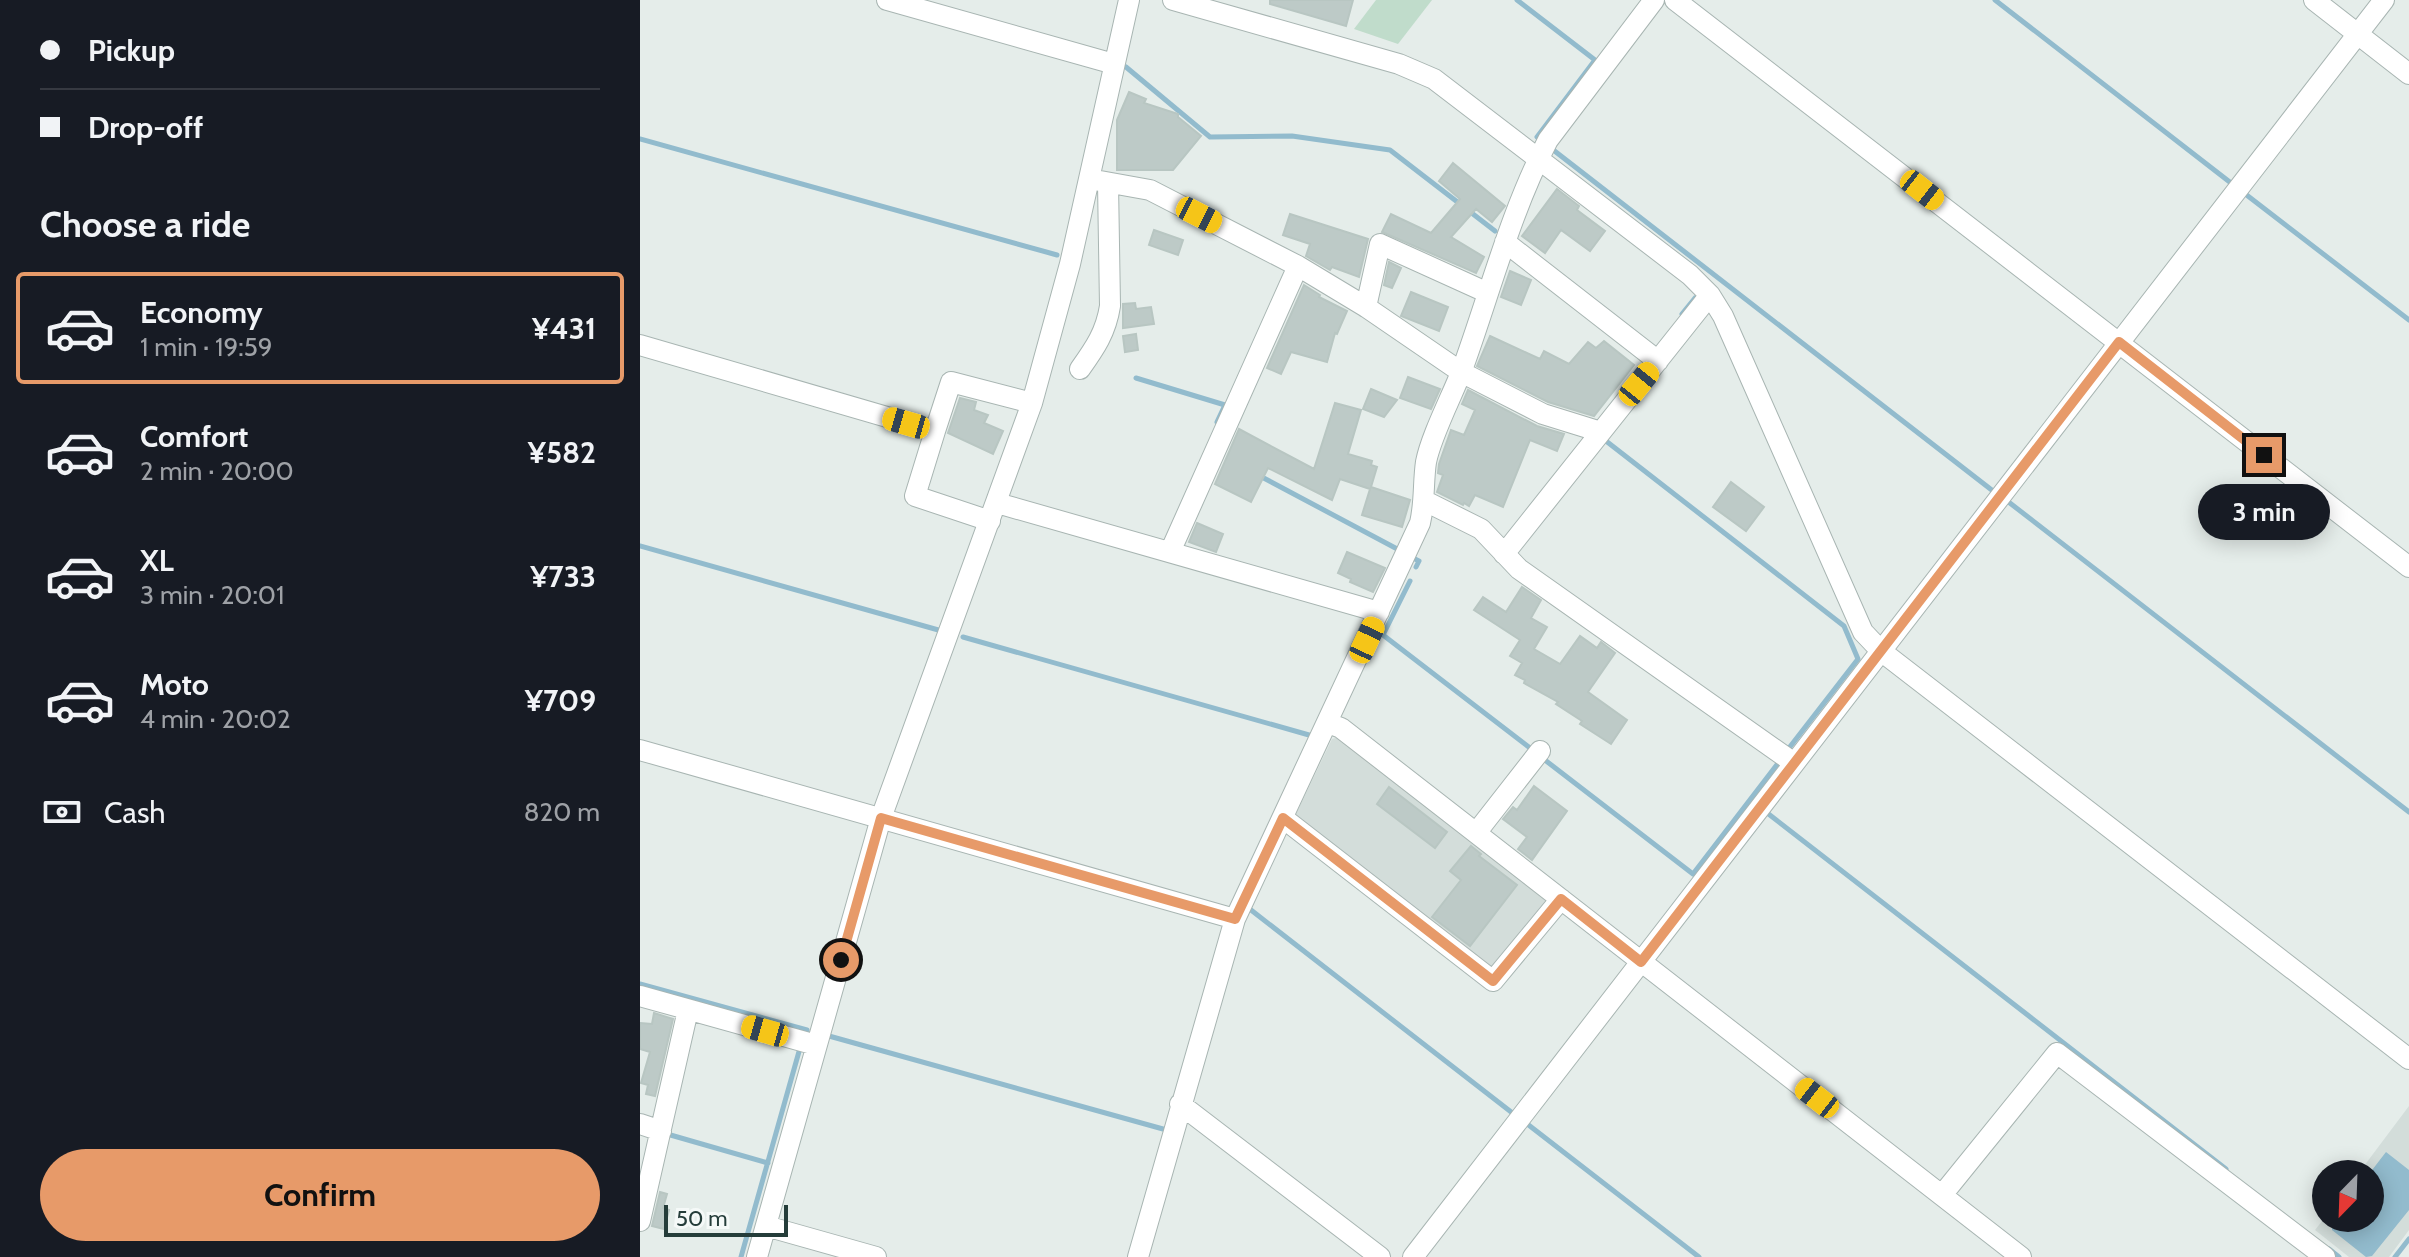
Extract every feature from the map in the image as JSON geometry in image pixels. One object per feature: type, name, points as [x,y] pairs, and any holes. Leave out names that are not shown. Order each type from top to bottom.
[{"type":"street","points":[[887,0],[1114,64]]},
{"type":"street","points":[[757,1257],[881,818],[1032,403],[1070,264],[1098,181],[1114,64],[1129,0]]},
{"type":"street","points":[[1173,0],[1411,69],[1434,79],[1690,275],[1710,295],[1723,316],[1863,632],[1881,651],[2409,1059]]},
{"type":"street","points":[[1138,1257],[1235,919],[1420,523],[1425,501],[1426,461],[1538,158],[1548,140],[1654,0]]},
{"type":"street","points":[[1675,0],[2409,567]]},
{"type":"street","points":[[2314,0],[2409,74]]},
{"type":"street","points":[[1413,1257],[2384,0]]},
{"type":"street","points":[[1098,181],[1150,190],[1298,266],[1366,307],[1461,372],[1543,414],[1601,432]]},
{"type":"street","points":[[1080,369],[1100,341],[1110,306],[1098,181]]},
{"type":"street","points":[[1505,242],[1658,361]]},
{"type":"street","points":[[1366,307],[1380,244],[1488,293]]},
{"type":"street","points":[[1170,552],[1298,266]]},
{"type":"street","points":[[1504,554],[1710,295]]},
{"type":"street","points":[[640,345],[935,431]]},
{"type":"street","points":[[1032,403],[951,382],[915,496],[1170,552],[1379,612]]},
{"type":"street","points":[[1425,501],[1481,529],[1519,569],[1794,763]]},
{"type":"street","points":[[1328,723],[1341,728],[2021,1257]]},
{"type":"street","points":[[640,750],[1235,919]]},
{"type":"street","points":[[1476,833],[1540,751]]},
{"type":"street","points":[[1283,818],[1493,981],[1561,899]]},
{"type":"street","points":[[640,996],[816,1045]]},
{"type":"street","points":[[640,1221],[688,1010]]},
{"type":"street","points":[[1942,1195],[2057,1053],[2325,1257]]},
{"type":"street","points":[[1180,1104],[1380,1257]]},
{"type":"street","points":[[640,1124],[661,1131]]},
{"type":"street","points":[[766,1226],[876,1257]]},
{"type":"shaded area","points":[[1339,737],[1550,903],[1493,975],[1302,827],[1296,814],[1332,739]]},
{"type":"shaded area","points":[[2409,1106],[2409,1230],[2389,1257],[2349,1257],[2318,1232],[2384,1232],[2384,1160],[2368,1160]]},
{"type":"green space","points":[[1376,0],[1432,0],[1398,44],[1354,29]]},
{"type":"water","points":[[2386,1152],[2409,1170],[2409,1210],[2372,1256],[2366,1257],[2335,1232],[2384,1232],[2384,1160],[2380,1160]]},
{"type":"building","points":[[1270,0],[1353,0],[1346,26],[1270,4]]},
{"type":"building","points":[[1129,92],[1146,99],[1144,103],[1178,114],[1201,136],[1173,170],[1117,170],[1117,120]]},
{"type":"building","points":[[1453,163],[1505,206],[1492,222],[1476,209],[1451,237],[1484,257],[1476,273],[1382,232],[1391,214],[1431,233],[1460,199],[1439,181]]},
{"type":"building","points":[[1557,189],[1579,206],[1577,210],[1605,231],[1590,251],[1561,230],[1545,253],[1522,236]]},
{"type":"building","points":[[1290,214],[1368,239],[1359,277],[1332,267],[1330,270],[1306,256],[1310,244],[1283,235]]},
{"type":"building","points":[[1154,230],[1183,240],[1178,255],[1149,245]]},
{"type":"building","points":[[1389,262],[1401,268],[1392,288],[1384,285]]},
{"type":"building","points":[[1510,271],[1531,280],[1521,305],[1501,297]]},
{"type":"building","points":[[1304,285],[1319,297],[1347,311],[1335,333],[1327,362],[1291,352],[1281,374],[1267,368]]},
{"type":"building","points":[[1411,292],[1448,307],[1439,331],[1401,316]]},
{"type":"building","points":[[1135,303],[1136,309],[1151,307],[1154,324],[1123,328],[1123,304]]},
{"type":"building","points":[[1136,334],[1138,350],[1125,352],[1123,336]]},
{"type":"building","points":[[1490,336],[1540,359],[1544,351],[1569,364],[1588,342],[1596,348],[1604,341],[1634,365],[1594,416],[1548,402],[1477,366]]},
{"type":"building","points":[[1408,377],[1440,389],[1431,409],[1400,398]]},
{"type":"building","points":[[1371,389],[1397,400],[1384,417],[1363,409]]},
{"type":"building","points":[[1468,390],[1537,426],[1564,434],[1557,451],[1530,440],[1503,507],[1475,495],[1469,506],[1463,505],[1437,492],[1443,475],[1438,473],[1439,464],[1451,430],[1464,435],[1475,410],[1462,404]]},
{"type":"building","points":[[960,398],[976,402],[974,410],[988,415],[984,423],[1003,431],[993,454],[948,433]]},
{"type":"building","points":[[1335,403],[1361,410],[1348,454],[1372,461],[1371,465],[1377,467],[1371,487],[1410,500],[1402,527],[1362,515],[1370,489],[1340,479],[1332,500],[1268,468],[1251,502],[1215,484],[1239,429],[1314,469]]},
{"type":"building","points":[[1731,482],[1764,507],[1746,531],[1713,507]]},
{"type":"building","points":[[1197,523],[1223,534],[1216,552],[1189,542]]},
{"type":"building","points":[[1347,552],[1385,568],[1373,592],[1338,573]]},
{"type":"building","points":[[1522,587],[1541,600],[1531,618],[1547,627],[1534,649],[1560,664],[1580,636],[1597,648],[1601,642],[1615,653],[1588,692],[1627,720],[1611,744],[1580,724],[1582,721],[1556,704],[1558,702],[1515,675],[1522,663],[1510,656],[1520,640],[1474,610],[1483,597],[1506,612]]},
{"type":"building","points":[[1534,786],[1567,811],[1532,860],[1518,849],[1527,837],[1503,819],[1513,807],[1517,810]]},
{"type":"building","points":[[1389,787],[1447,832],[1435,848],[1377,804]]},
{"type":"building","points":[[1471,846],[1481,854],[1479,856],[1517,885],[1470,946],[1432,917],[1461,880],[1450,871]]},
{"type":"building","points":[[654,1013],[673,1019],[655,1096],[646,1094],[648,1085],[641,1083],[650,1052],[640,1049],[640,1023],[652,1024]]},
{"type":"building","points":[[660,1192],[667,1194],[663,1208],[669,1210],[664,1229],[652,1226]]},
{"type":"waterway","points":[[1517,0],[1595,60],[1537,137]]},
{"type":"waterway","points":[[1995,0],[2231,183]]},
{"type":"waterway","points":[[1126,67],[1210,137],[1292,136],[1390,150],[1495,231]]},
{"type":"waterway","points":[[640,139],[1057,255]]},
{"type":"waterway","points":[[1552,149],[1993,491]]},
{"type":"waterway","points":[[2244,193],[2409,320]]},
{"type":"waterway","points":[[1682,314],[1695,298]]},
{"type":"waterway","points":[[1136,378],[1225,405],[1217,422]]},
{"type":"waterway","points":[[1606,441],[1844,626],[1858,659],[1789,748]]},
{"type":"waterway","points":[[1258,475],[1401,551]]},
{"type":"waterway","points":[[2006,500],[2409,812]]},
{"type":"waterway","points":[[640,546],[942,631]]},
{"type":"waterway","points":[[1415,559],[1419,561],[1416,567]]},
{"type":"waterway","points":[[1410,581],[1383,635],[1534,751]]},
{"type":"waterway","points":[[963,637],[1309,735]]},
{"type":"waterway","points":[[1541,757],[1693,874],[1779,762]]},
{"type":"waterway","points":[[1766,812],[2226,1169]]},
{"type":"waterway","points":[[1251,910],[1515,1115]]},
{"type":"waterway","points":[[640,984],[807,1030]]},
{"type":"waterway","points":[[829,1036],[1163,1129]]},
{"type":"waterway","points":[[741,1257],[800,1048]]},
{"type":"waterway","points":[[1526,1123],[1699,1257]]},
{"type":"waterway","points":[[667,1134],[768,1163]]},
{"type":"waterway","points":[[2395,1257],[2409,1239]]},
{"type":"waterway","points":[[2329,1249],[2339,1257]]},
{"type":"route","points":[[841,960],[881,818],[1235,919],[1283,818],[1493,981],[1561,899],[1641,962],[2119,342],[2264,455]]}]
